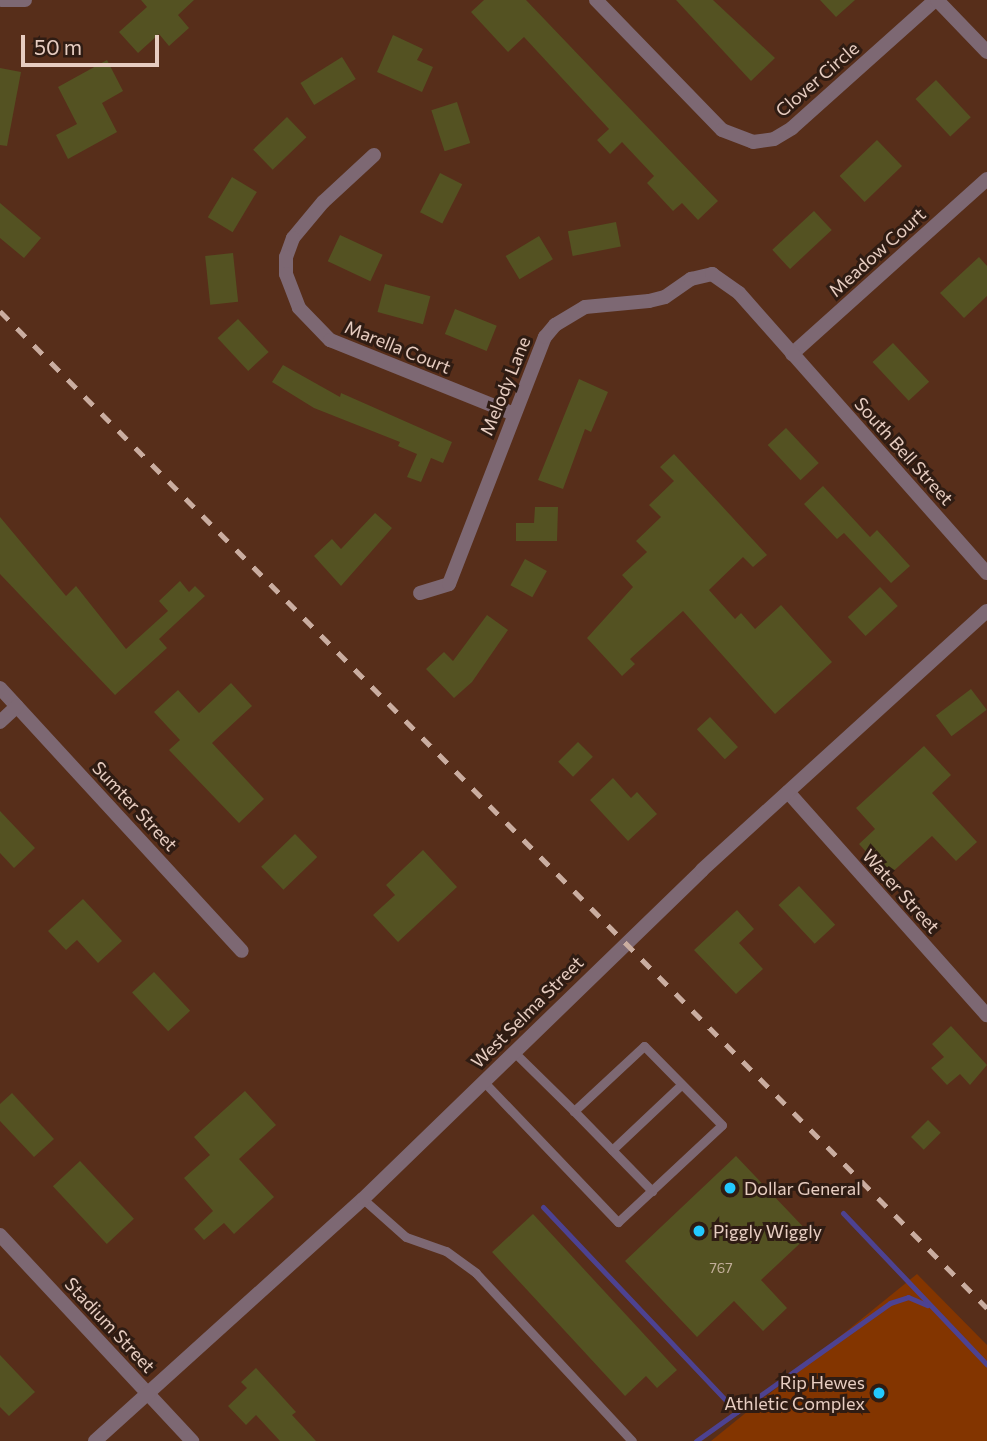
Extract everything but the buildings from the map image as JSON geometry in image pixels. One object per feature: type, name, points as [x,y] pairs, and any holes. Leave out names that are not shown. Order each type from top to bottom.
[{"type":"street","points":[[2,0],[25,0]]},
{"type":"street","name":"Clover Circle","points":[[596,0],[722,130],[753,142],[774,139],[792,128],[936,0]]},
{"type":"street","points":[[936,0],[987,52]]},
{"type":"street","name":"Marella Court","points":[[374,155],[323,202],[293,238],[286,257],[286,274],[299,308],[330,340],[514,414]]},
{"type":"street","name":"Meadow Court","points":[[792,354],[987,179]]},
{"type":"street","name":"Melody Lane","points":[[420,593],[449,584],[545,337],[569,314],[603,303],[657,299],[700,275],[712,274],[730,284],[792,354]]},
{"type":"street","name":"South Bell Street","points":[[792,354],[987,573]]},
{"type":"street","name":"West Selma Street","points":[[95,1441],[363,1199],[788,792],[987,611]]},
{"type":"street","name":"Sumter Street","points":[[0,688],[242,951]]},
{"type":"street","points":[[0,722],[17,706]]},
{"type":"street","name":"Water Street","points":[[788,792],[987,1015]]},
{"type":"street","name":"Stadium Street","points":[[0,1235],[192,1441]]},
{"type":"lane","points":[[484,1082],[618,1222],[722,1125],[643,1046],[575,1111]]},
{"type":"lane","points":[[514,1052],[652,1191]]},
{"type":"lane","points":[[612,1150],[681,1085]]},
{"type":"lane","points":[[363,1199],[406,1237],[446,1251],[476,1273],[632,1441]]},
{"type":"shaded area","name":"Rip Hewes Athletic Complex","points":[[917,1274],[987,1345],[987,1441],[711,1441]]},
{"type":"waterway","points":[[543,1207],[737,1412]]},
{"type":"waterway","points":[[843,1213],[987,1365]]},
{"type":"waterway","points":[[696,1441],[890,1303],[908,1297],[927,1305]]},
{"type":"railway","points":[[0,311],[987,1308]]},
{"type":"place","name":"Dollar General","points":[[730,1188]]},
{"type":"place","name":"Piggly Wiggly","points":[[699,1231]]},
{"type":"place","name":"Rip Hewes Athletic Complex","points":[[879,1393]]}]
